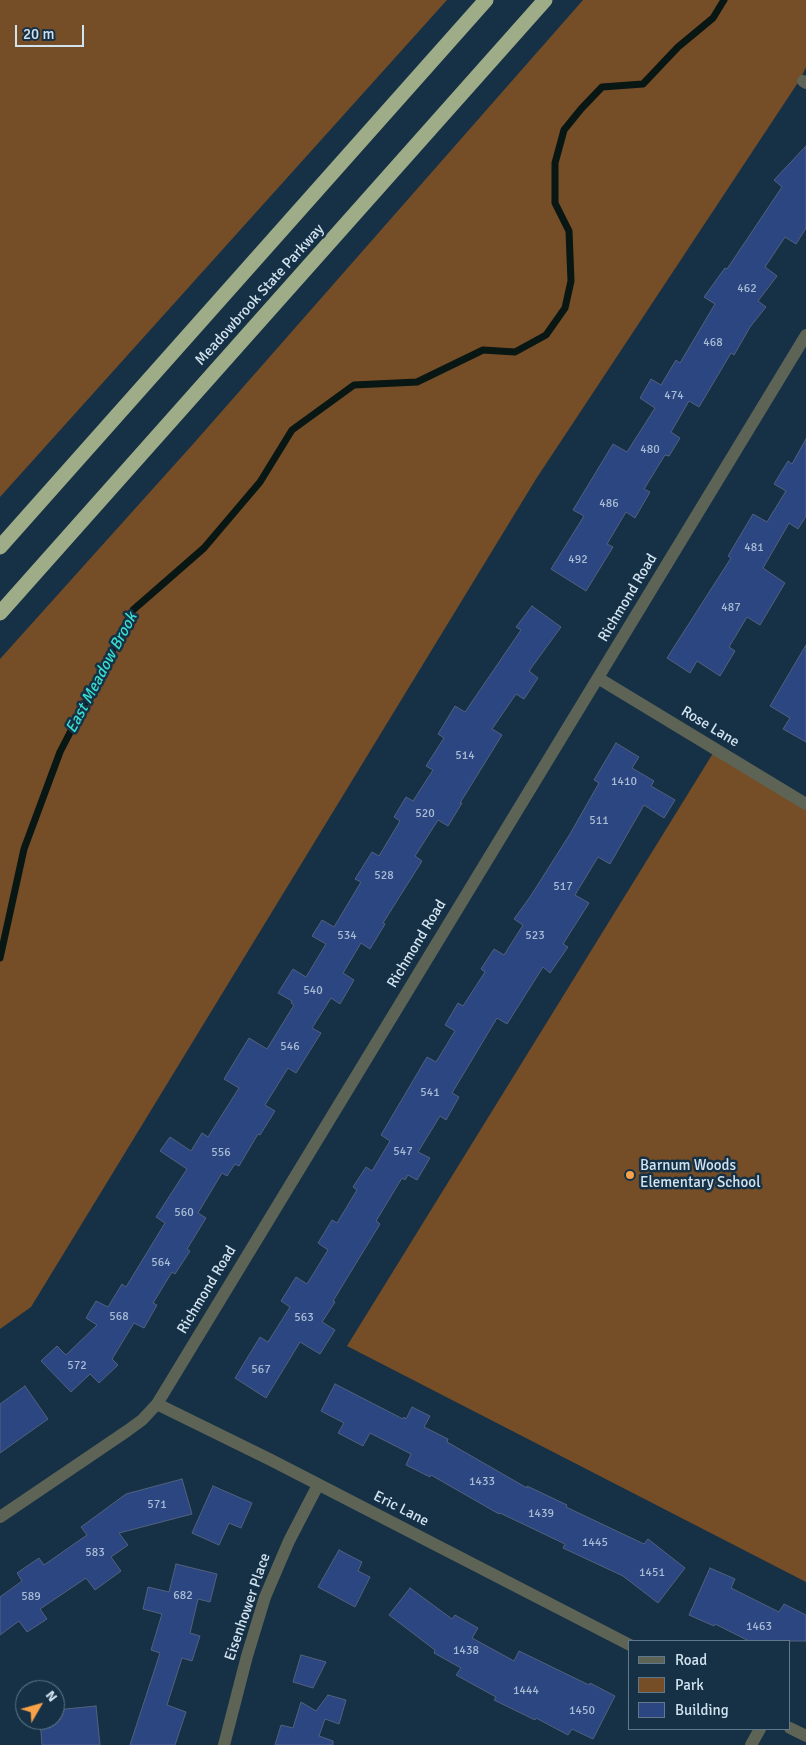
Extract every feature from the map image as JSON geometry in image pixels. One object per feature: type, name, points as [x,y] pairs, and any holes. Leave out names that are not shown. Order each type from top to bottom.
[{"type":"highway","name":"Meadowbrook State Parkway","points":[[0,547],[486,0]]},
{"type":"highway","name":"Meadowbrook State Parkway","points":[[0,613],[545,0]]},
{"type":"street","name":"Richmond Road","points":[[0,1518],[127,1432],[157,1404],[546,760],[598,678],[806,335]]},
{"type":"street","name":"Rose Lane","points":[[598,678],[806,804]]},
{"type":"street","name":"Eric Lane","points":[[157,1404],[628,1644]]},
{"type":"street","name":"Eisenhower Place","points":[[224,1745],[265,1596],[289,1541],[318,1485]]},
{"type":"street","points":[[791,1728],[806,1736]]},
{"type":"street","points":[[751,1745],[759,1730]]},
{"type":"green space","points":[[0,0],[447,0],[0,497]]},
{"type":"green space","points":[[583,0],[806,0],[806,67],[801,78],[536,479],[31,1307],[0,1329],[0,659],[194,443]]},
{"type":"green space","name":"Barnum Woods Elementary School","points":[[715,750],[806,804],[806,1582],[347,1346]]},
{"type":"building","points":[[806,146],[806,228],[796,244],[785,237],[765,267],[777,276],[758,301],[766,307],[750,327],[734,355],[731,353],[699,407],[689,401],[671,432],[680,438],[669,456],[665,455],[644,489],[650,492],[635,518],[626,512],[607,544],[613,547],[586,591],[551,569],[584,516],[573,510],[613,444],[627,452],[655,408],[640,398],[651,379],[661,385],[676,360],[680,363],[715,304],[704,297],[725,268],[727,269],[782,187],[774,180]]},
{"type":"building","points":[[806,439],[806,516],[798,529],[789,523],[763,568],[785,583],[760,625],[747,617],[729,647],[735,651],[720,676],[697,661],[690,673],[667,658],[731,558],[728,556],[753,514],[767,522],[786,491],[774,484],[788,461],[792,464]]},
{"type":"building","points":[[532,606],[561,627],[529,671],[538,678],[524,699],[516,694],[492,729],[502,735],[448,826],[438,820],[415,856],[422,861],[383,923],[385,924],[370,949],[361,943],[343,973],[354,980],[340,1004],[331,998],[312,1028],[321,1033],[296,1073],[288,1068],[265,1105],[275,1111],[260,1135],[258,1134],[239,1166],[235,1164],[227,1176],[222,1173],[198,1213],[206,1218],[187,1249],[190,1251],[175,1274],[172,1272],[153,1303],[157,1305],[144,1328],[134,1323],[112,1359],[118,1365],[99,1383],[90,1374],[71,1392],[41,1361],[57,1346],[66,1355],[97,1325],[86,1318],[96,1301],[108,1307],[122,1284],[126,1287],[165,1223],[156,1217],[187,1169],[160,1151],[170,1137],[191,1151],[202,1133],[208,1137],[239,1088],[224,1079],[249,1038],[267,1049],[294,1005],[291,1003],[292,1001],[278,993],[293,969],[306,977],[326,944],[312,936],[322,920],[334,927],[361,882],[355,879],[372,852],[379,856],[400,821],[394,817],[406,797],[413,801],[433,770],[426,766],[444,738],[438,734],[455,706],[465,712],[521,630],[516,627]]},
{"type":"building","points":[[806,645],[806,742],[783,729],[790,718],[770,706]]},
{"type":"building","points":[[616,743],[639,757],[632,768],[654,781],[651,786],[675,800],[664,818],[644,805],[610,864],[598,857],[575,895],[589,903],[563,944],[568,947],[550,973],[543,967],[507,1024],[497,1018],[452,1093],[459,1097],[446,1120],[440,1116],[418,1152],[430,1158],[417,1180],[408,1175],[405,1180],[402,1178],[376,1221],[380,1224],[322,1322],[335,1330],[320,1354],[300,1342],[266,1398],[235,1378],[260,1337],[268,1342],[290,1307],[281,1301],[296,1277],[307,1284],[328,1250],[318,1243],[332,1220],[337,1223],[357,1190],[353,1187],[366,1167],[372,1171],[390,1141],[381,1135],[427,1057],[436,1062],[455,1031],[445,1025],[458,1003],[463,1006],[485,972],[481,969],[494,949],[504,955],[523,925],[514,919],[570,834],[599,783],[594,780]]},
{"type":"building","points":[[335,1384],[403,1419],[404,1417],[406,1419],[412,1407],[430,1416],[424,1427],[448,1439],[447,1442],[527,1488],[527,1486],[567,1505],[566,1507],[644,1544],[648,1539],[685,1568],[658,1603],[623,1576],[563,1548],[565,1544],[499,1514],[431,1475],[430,1477],[406,1465],[411,1454],[370,1433],[363,1446],[338,1433],[344,1423],[321,1411]]},
{"type":"building","points":[[25,1386],[48,1419],[0,1453],[0,1404]]},
{"type":"building","points":[[182,1479],[192,1514],[119,1533],[128,1545],[111,1557],[121,1571],[95,1590],[86,1578],[40,1609],[47,1619],[27,1632],[19,1621],[0,1635],[0,1597],[22,1581],[17,1573],[39,1558],[44,1565],[87,1535],[81,1527],[126,1494]]},
{"type":"building","points":[[213,1486],[252,1503],[241,1528],[229,1523],[219,1545],[192,1533]]},
{"type":"building","points":[[339,1550],[362,1562],[358,1571],[370,1577],[355,1607],[318,1587]]},
{"type":"building","points":[[176,1564],[217,1574],[210,1602],[198,1599],[190,1633],[200,1636],[192,1661],[182,1658],[167,1705],[186,1712],[175,1745],[130,1745],[160,1653],[151,1650],[162,1614],[143,1609],[148,1587],[169,1592]]},
{"type":"building","points":[[710,1568],[735,1579],[731,1588],[779,1612],[784,1604],[806,1615],[806,1641],[747,1640],[715,1624],[714,1626],[689,1615]]},
{"type":"building","points":[[410,1588],[452,1619],[455,1615],[478,1628],[472,1638],[514,1661],[519,1651],[615,1696],[593,1739],[572,1729],[568,1735],[536,1718],[535,1720],[494,1700],[496,1697],[456,1675],[461,1668],[434,1653],[435,1650],[389,1615]]},
{"type":"building","points":[[301,1655],[326,1662],[313,1688],[293,1682]]},
{"type":"building","points":[[328,1695],[346,1700],[339,1724],[325,1719],[319,1736],[333,1741],[333,1745],[275,1745],[281,1725],[293,1728],[301,1702],[316,1711]]},
{"type":"building","points":[[96,1706],[100,1745],[42,1745],[41,1730],[65,1730],[65,1709]]},
{"type":"waterway","name":"East Meadow Brook","points":[[0,958],[24,849],[60,752],[133,610],[204,548],[260,482],[292,430],[354,385],[417,382],[483,350],[515,352],[546,335],[565,308],[571,281],[569,231],[555,203],[555,163],[564,130],[602,87],[643,84],[678,47],[713,18],[724,0]]},
{"type":"place","name":"Barnum Woods Elementary School","points":[[630,1175]]}]
